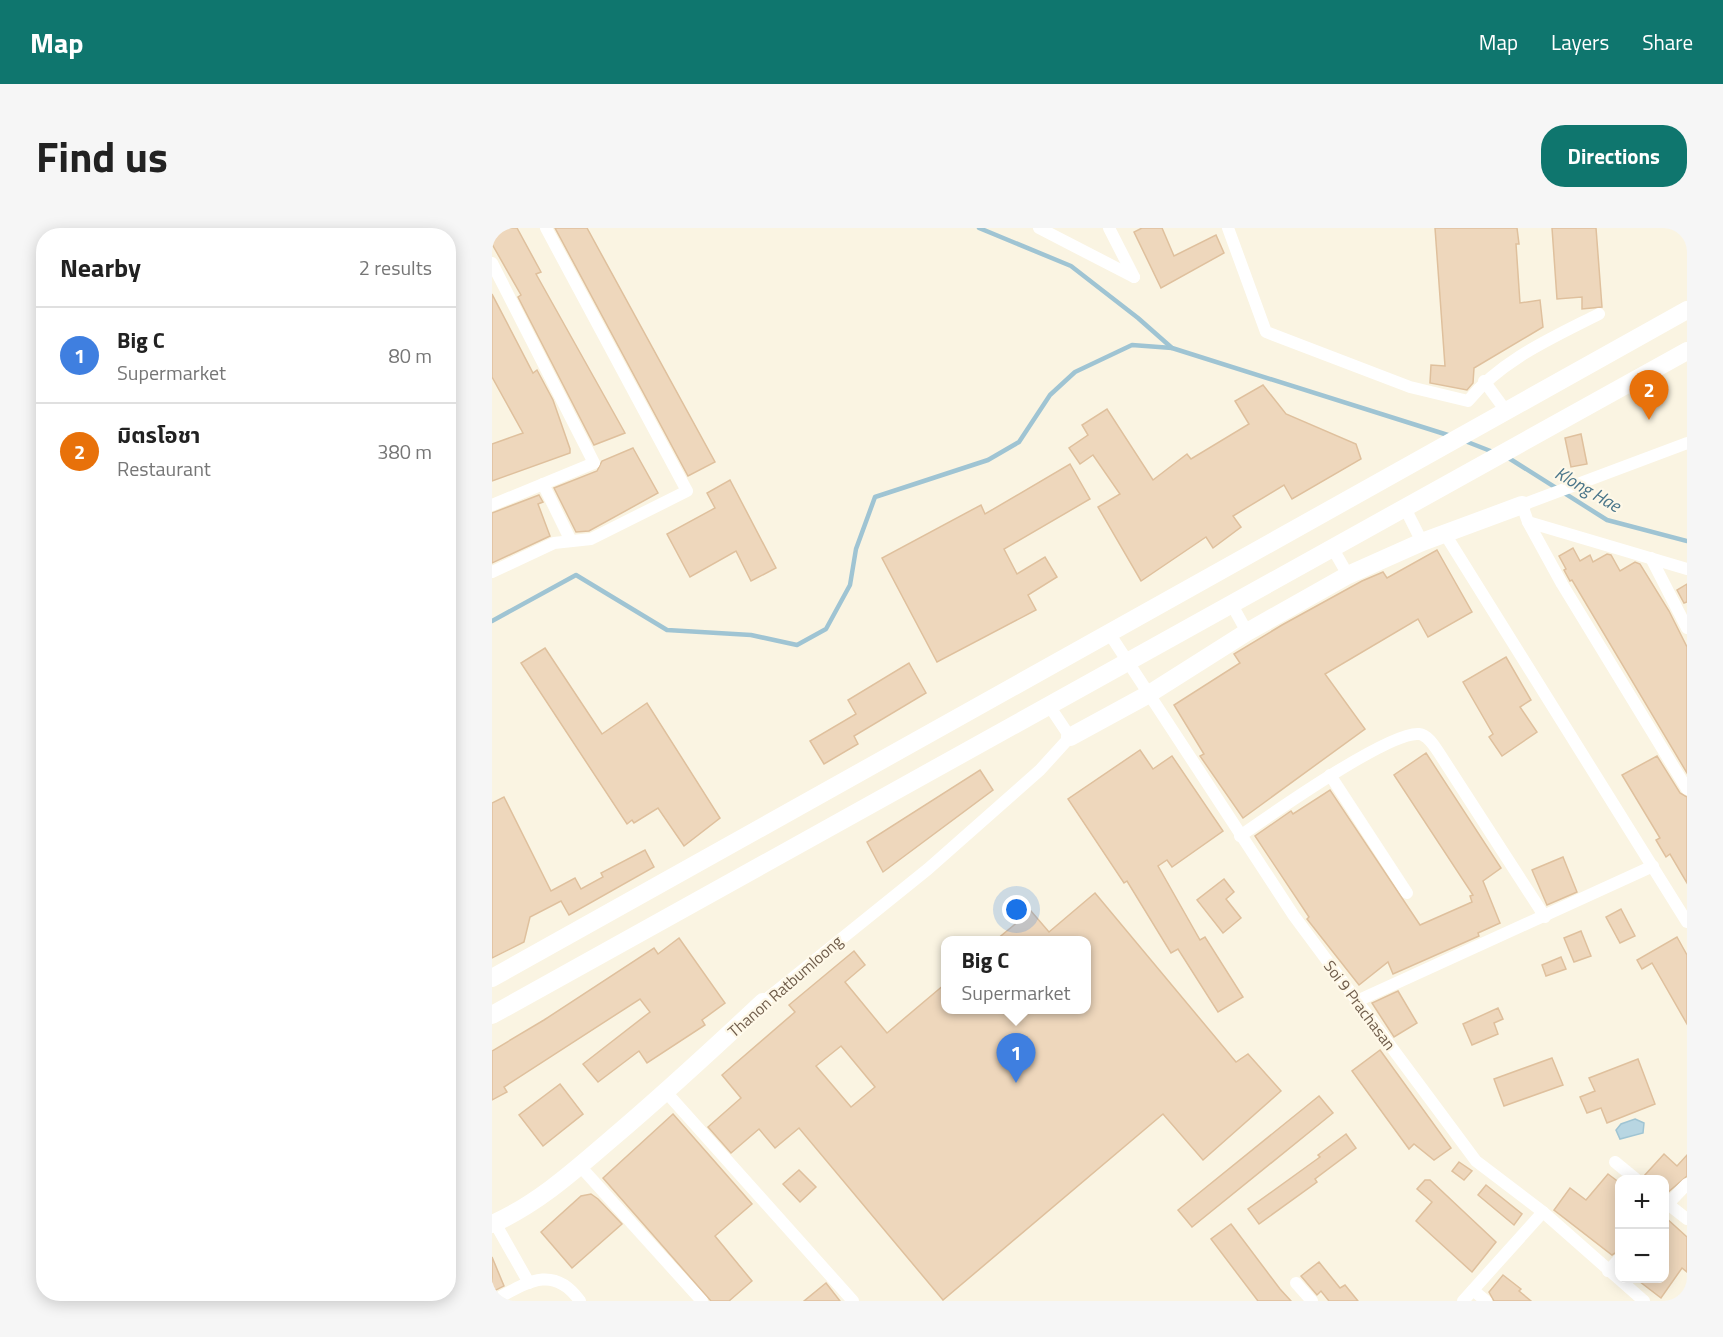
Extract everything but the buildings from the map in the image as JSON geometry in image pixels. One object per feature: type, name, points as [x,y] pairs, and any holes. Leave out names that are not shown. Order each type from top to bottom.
[{"type":"main road","points":[[492,978],[1687,310]]},
{"type":"main road","points":[[492,1016],[1687,351]]},
{"type":"main road","points":[[1070,737],[1149,694],[1247,632],[1348,575],[1422,542],[1522,505]]},
{"type":"main road","name":"Thanon Ratbumloong","points":[[494,1224],[540,1196],[580,1166],[666,1092],[763,1002]]},
{"type":"street","points":[[492,572],[554,543],[591,539],[687,491],[546,228]]},
{"type":"street","points":[[1039,228],[1134,277],[1109,228]]},
{"type":"street","points":[[1228,228],[1266,332],[1410,387],[1468,401],[1484,381],[1538,345],[1599,314]]},
{"type":"street","points":[[492,263],[594,463],[492,505]]},
{"type":"street","points":[[1484,381],[1501,414]]},
{"type":"street","points":[[1687,443],[1522,505],[1528,522],[1562,584],[1687,789]]},
{"type":"street","points":[[543,484],[571,541]]},
{"type":"street","points":[[1405,508],[1422,542]]},
{"type":"street","points":[[1528,522],[1687,569]]},
{"type":"street","points":[[1445,534],[1687,922]]},
{"type":"street","points":[[1333,549],[1348,575]]},
{"type":"street","points":[[1651,558],[1687,628]]},
{"type":"street","points":[[1232,605],[1247,632]]},
{"type":"street","name":"Soi 9 Prachasan","points":[[1109,633],[1294,916],[1476,1161],[1543,1212],[1644,1301]]},
{"type":"street","points":[[1050,707],[1070,737]]},
{"type":"street","points":[[1240,836],[1330,775],[1409,735],[1426,737],[1441,756],[1545,917]]},
{"type":"street","name":"Thanon Ratbumloong","points":[[763,1002],[928,869],[1040,770],[1070,737]]},
{"type":"street","points":[[1330,775],[1407,893]]},
{"type":"street","points":[[1357,1001],[1653,866]]},
{"type":"street","points":[[666,1092],[853,1301]]},
{"type":"street","points":[[1615,1162],[1632,1175]]},
{"type":"street","points":[[580,1166],[702,1301]]},
{"type":"street","points":[[1669,1202],[1687,1184]]},
{"type":"street","points":[[1669,1207],[1687,1219]]},
{"type":"street","points":[[1463,1301],[1543,1212]]},
{"type":"street","points":[[494,1224],[529,1283]]},
{"type":"street","points":[[1608,1270],[1615,1262]]},
{"type":"street","points":[[493,1301],[529,1283],[544,1279],[557,1279],[565,1283],[580,1301]]},
{"type":"street","points":[[1296,1283],[1312,1301]]},
{"type":"street","points":[[1473,1290],[1486,1301]]},
{"type":"water","points":[[1635,1119],[1644,1123],[1643,1133],[1620,1139],[1616,1130],[1621,1124]]},
{"type":"waterway","points":[[979,228],[1071,266],[1138,318],[1172,348],[1451,436]]},
{"type":"waterway","points":[[492,621],[576,575],[667,630],[751,635],[797,645],[826,629],[850,585],[856,549],[875,497],[988,460],[1019,442],[1050,395],[1075,372],[1132,345],[1172,348]]},
{"type":"waterway","points":[[1465,441],[1493,452]]},
{"type":"waterway","name":"Klong Hae","points":[[1507,457],[1607,520],[1687,541]]},
{"type":"place","name":"มิตรโอชา","points":[[1649,420]]},
{"type":"place","name":"Big C","points":[[1016,1083]]}]
